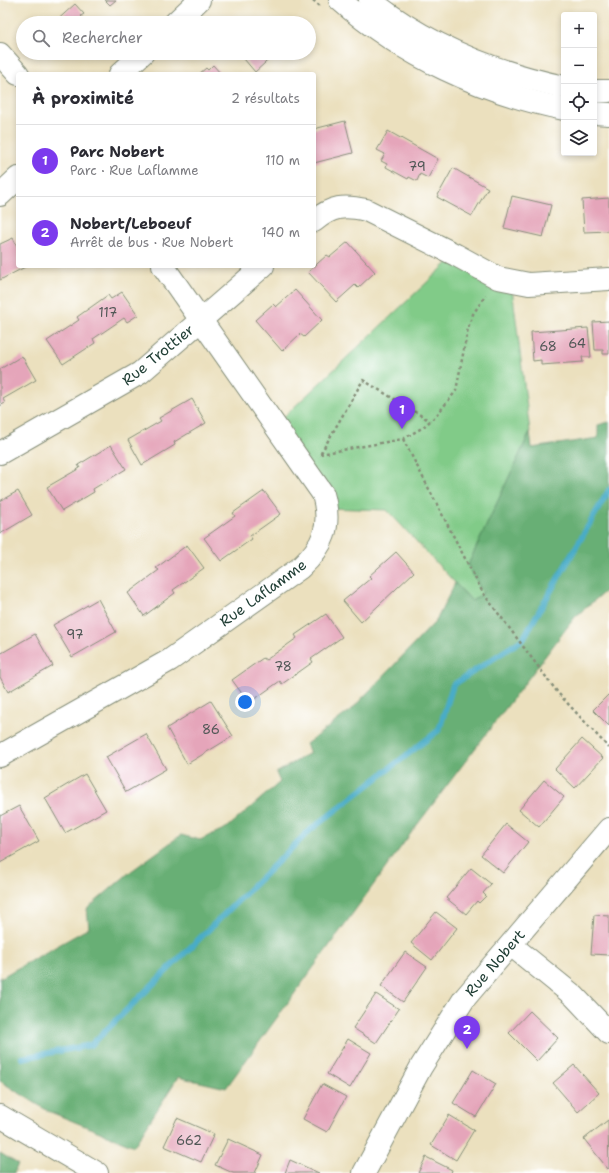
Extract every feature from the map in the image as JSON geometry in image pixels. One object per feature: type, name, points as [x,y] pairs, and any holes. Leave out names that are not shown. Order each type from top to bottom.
[{"type":"street","points":[[182,16],[199,0]]},
{"type":"street","points":[[340,0],[402,46],[457,75],[534,103],[561,108]]},
{"type":"street","points":[[370,0],[415,32],[448,50],[503,71],[531,80],[561,86]]},
{"type":"street","points":[[0,54],[16,72]]},
{"type":"street","points":[[122,72],[135,60]]},
{"type":"street","points":[[597,91],[609,91]]},
{"type":"street","points":[[597,113],[609,114]]},
{"type":"street","points":[[0,195],[16,180]]},
{"type":"street","points":[[316,220],[331,210],[342,206],[366,210],[456,254],[498,278],[529,284],[609,279]]},
{"type":"street","name":"Rue Laflamme","points":[[0,756],[170,660],[300,568],[313,556],[322,542],[327,508],[323,494],[300,464],[164,268]]},
{"type":"street","name":"Rue Trottier","points":[[0,453],[140,374],[261,268]]},
{"type":"street","name":"Rue Nobert","points":[[364,1173],[441,1034],[464,999],[609,829]]},
{"type":"street","points":[[511,945],[574,996],[609,1033]]},
{"type":"street","points":[[0,1116],[97,1173]]},
{"type":"path","points":[[300,464],[321,453],[403,439],[430,421],[456,391],[468,328],[473,314],[498,278]]},
{"type":"path","points":[[321,453],[363,380],[430,421]]},
{"type":"path","points":[[403,439],[483,593],[558,693],[609,748]]},
{"type":"green space","points":[[456,255],[511,280],[530,432],[468,565],[483,593],[472,601],[387,510],[327,508],[274,426]]},
{"type":"green space","points":[[609,422],[609,588],[575,617],[414,829],[226,1088],[178,1077],[134,1146],[48,1111],[0,1081],[0,978],[89,928],[87,909],[130,872],[181,835],[200,840],[228,827],[280,782],[276,773],[310,753],[306,744],[351,710],[436,621],[455,583],[472,601],[483,593],[468,565],[530,432],[532,448],[598,438],[598,425]]},
{"type":"green space","points":[[0,1153],[18,1164],[14,1173],[0,1173]]},
{"type":"building","points":[[105,0],[116,0],[110,5]]},
{"type":"building","points":[[75,4],[84,14],[81,16],[62,16]]},
{"type":"building","points":[[245,60],[268,60],[255,72]]},
{"type":"building","points":[[213,65],[219,72],[201,72],[206,68],[208,70]]},
{"type":"building","points":[[345,121],[353,153],[316,162],[316,128]]},
{"type":"building","points":[[388,131],[438,159],[428,178],[420,174],[417,181],[409,177],[408,179],[386,167],[387,164],[381,161],[385,154],[377,150]]},
{"type":"building","points":[[453,168],[488,188],[472,216],[437,197]]},
{"type":"building","points":[[512,196],[551,205],[543,237],[504,228]]},
{"type":"building","points":[[609,198],[609,231],[584,232],[582,200]]},
{"type":"building","points":[[13,238],[16,244],[16,268],[23,268],[0,280],[0,244]]},
{"type":"building","points":[[348,242],[375,272],[358,288],[355,285],[336,302],[308,272],[312,268],[316,268],[316,265],[327,255],[330,257]]},
{"type":"building","points":[[295,290],[322,320],[304,337],[300,334],[282,351],[255,320],[273,304],[276,307]]},
{"type":"building","points":[[122,292],[138,315],[127,322],[124,318],[93,339],[95,343],[63,364],[47,341],[79,320],[77,317],[108,295],[111,299]]},
{"type":"building","points":[[609,321],[609,354],[603,354],[603,350],[595,350],[593,322]]},
{"type":"building","points":[[588,328],[591,357],[582,357],[583,362],[541,365],[541,360],[533,361],[531,332]]},
{"type":"building","points":[[22,356],[36,380],[3,399],[5,403],[0,406],[0,369]]},
{"type":"building","points":[[192,399],[206,423],[174,442],[175,445],[142,465],[128,440],[161,421],[159,418]]},
{"type":"building","points":[[111,445],[126,469],[93,489],[94,492],[62,511],[47,487],[80,468],[78,465]]},
{"type":"building","points":[[18,491],[32,515],[0,534],[0,501]]},
{"type":"building","points":[[264,491],[281,514],[250,536],[252,539],[221,561],[204,538],[235,516],[233,513]]},
{"type":"building","points":[[187,545],[204,568],[173,590],[175,593],[144,616],[128,593],[159,570],[156,568]]},
{"type":"building","points":[[396,552],[414,572],[361,622],[343,601],[371,578],[369,576]]},
{"type":"building","points":[[98,599],[116,632],[72,657],[53,625]]},
{"type":"building","points":[[326,614],[342,637],[311,659],[313,662],[282,684],[280,681],[249,703],[232,680],[263,658],[266,660],[297,638],[295,635]]},
{"type":"building","points":[[35,634],[53,666],[8,692],[0,677],[0,654]]},
{"type":"building","points":[[609,694],[609,726],[593,710]]},
{"type":"building","points":[[211,701],[233,736],[187,764],[167,728]]},
{"type":"building","points":[[146,734],[166,769],[126,792],[106,757]]},
{"type":"building","points":[[582,739],[603,758],[575,788],[555,769]]},
{"type":"building","points":[[85,774],[106,810],[65,833],[45,798]]},
{"type":"building","points":[[544,780],[564,797],[539,827],[519,810]]},
{"type":"building","points":[[19,806],[39,841],[0,863],[0,816]]},
{"type":"building","points":[[506,824],[528,842],[503,873],[481,855]]},
{"type":"building","points":[[471,868],[491,884],[483,893],[486,896],[479,903],[477,901],[466,914],[446,898]]},
{"type":"building","points":[[436,912],[457,928],[432,960],[411,943]]},
{"type":"building","points":[[594,915],[609,916],[609,955],[591,954]]},
{"type":"building","points":[[405,952],[427,967],[403,1002],[381,986]]},
{"type":"building","points":[[376,994],[399,1009],[376,1043],[353,1028]]},
{"type":"building","points":[[530,1011],[558,1038],[537,1061],[509,1033]]},
{"type":"building","points":[[348,1039],[371,1053],[350,1088],[327,1074]]},
{"type":"building","points":[[574,1065],[599,1093],[578,1112],[553,1083]]},
{"type":"building","points":[[473,1070],[496,1084],[476,1117],[453,1103]]},
{"type":"building","points":[[322,1084],[346,1097],[327,1132],[303,1119]]},
{"type":"building","points":[[449,1115],[474,1130],[456,1160],[431,1145]]},
{"type":"building","points":[[177,1118],[214,1134],[201,1162],[164,1146]]},
{"type":"building","points":[[608,1120],[609,1168],[608,1169],[584,1139]]},
{"type":"building","points":[[228,1139],[263,1155],[255,1173],[233,1173],[215,1165]]},
{"type":"building","points":[[426,1157],[452,1170],[451,1173],[418,1173]]},
{"type":"building","points":[[290,1160],[319,1173],[285,1173]]},
{"type":"waterway","points":[[22,1058],[91,1045],[309,831],[439,730],[453,685],[523,639],[609,490]]},
{"type":"place","name":"Parc Nobert","points":[[402,429]]},
{"type":"place","name":"Nobert/Leboeuf","points":[[467,1049]]}]
